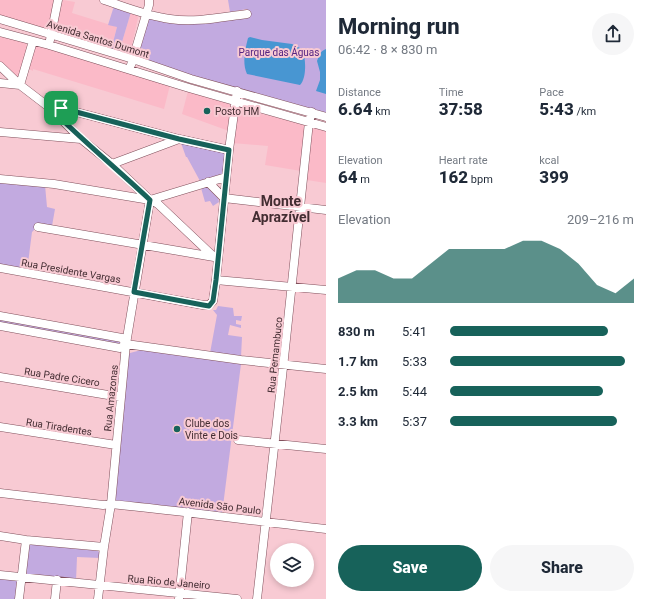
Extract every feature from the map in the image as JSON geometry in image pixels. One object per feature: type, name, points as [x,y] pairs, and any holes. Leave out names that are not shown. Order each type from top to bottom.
[{"type":"street","points":[[49,45],[58,0]]},
{"type":"street","points":[[104,0],[147,14],[169,19],[195,21],[247,14]]},
{"type":"street","points":[[130,69],[147,14],[149,0]]},
{"type":"street","name":"Avenida Santos Dumont","points":[[0,19],[191,78],[326,117]]},
{"type":"street","name":"Avenida Santos Dumont","points":[[0,32],[49,45],[189,88],[326,127]]},
{"type":"street","points":[[20,85],[33,41]]},
{"type":"street","points":[[0,66],[20,85],[50,108],[82,139],[112,164],[150,200],[158,204],[216,258]]},
{"type":"street","points":[[189,88],[191,78]]},
{"type":"street","points":[[0,83],[20,85]]},
{"type":"street","points":[[237,91],[216,258],[216,280],[326,290]]},
{"type":"street","points":[[50,108],[61,108],[179,139],[229,150]]},
{"type":"street","name":"Rua Pernambuco","points":[[257,599],[301,207],[309,122],[312,112]]},
{"type":"street","points":[[0,132],[82,139]]},
{"type":"street","points":[[112,164],[179,139]]},
{"type":"street","points":[[0,179],[54,184],[150,200],[226,177]]},
{"type":"street","points":[[208,182],[224,198],[326,210]]},
{"type":"street","name":"Rua Amazonas","points":[[98,599],[111,504],[126,344],[150,200]]},
{"type":"street","points":[[38,227],[216,258]]},
{"type":"street","name":"Rua Presidente Vargas","points":[[0,268],[209,306],[213,301],[216,280]]},
{"type":"street","points":[[0,316],[122,338],[126,344]]},
{"type":"street","points":[[0,326],[120,348],[126,344],[241,360],[326,369]]},
{"type":"street","name":"Rua Padre Cicero","points":[[0,377],[120,396]]},
{"type":"street","name":"Rua Tiradentes","points":[[0,427],[116,446]]},
{"type":"street","points":[[238,440],[326,449]]},
{"type":"street","name":"Avenida São Paulo","points":[[0,488],[104,501],[111,504]]},
{"type":"street","name":"Avenida São Paulo","points":[[0,493],[103,505],[111,504],[188,512],[266,523],[326,528]]},
{"type":"street","points":[[179,596],[188,512]]},
{"type":"street","points":[[0,536],[26,540],[104,547]]},
{"type":"street","points":[[19,599],[26,540]]},
{"type":"street","name":"Rua Rio de Janeiro","points":[[0,575],[57,580],[179,596],[236,599]]},
{"type":"street","points":[[55,599],[57,580]]},
{"type":"shaded area","points":[[0,0],[55,0],[48,30],[0,16]]},
{"type":"shaded area","points":[[63,0],[75,2],[72,13],[117,27],[111,50],[58,34],[56,30]]},
{"type":"shaded area","points":[[131,12],[137,14],[138,18],[130,53],[127,54],[119,52]]},
{"type":"shaded area","points":[[0,35],[25,42],[27,46],[20,75],[17,77],[0,62]]},
{"type":"shaded area","points":[[38,45],[170,85],[164,109],[29,69],[35,46]]},
{"type":"shaded area","name":"Posto HM","points":[[188,91],[229,102],[232,109],[229,131],[182,114]]},
{"type":"shaded area","points":[[242,110],[304,123],[306,130],[301,171],[265,165],[268,146],[232,143],[237,111]]},
{"type":"shaded area","points":[[316,127],[326,130],[326,183],[307,180],[312,130]]},
{"type":"green space","name":"Parque das Águas","points":[[228,0],[326,0],[326,114],[192,76],[136,58],[147,20],[150,18],[169,22],[248,11],[247,9],[230,12]]},
{"type":"green space","points":[[114,6],[131,12],[119,52],[111,50],[117,27],[108,25]]},
{"type":"green space","points":[[181,143],[223,151],[225,154],[224,170],[222,174],[200,181],[186,157]]},
{"type":"green space","points":[[0,182],[45,185],[47,207],[55,209],[52,226],[35,229],[32,232],[27,271],[0,266]]},
{"type":"green space","points":[[201,188],[210,188],[218,198],[219,202],[213,206],[210,201],[205,202]]},
{"type":"green space","points":[[218,306],[233,308],[234,316],[242,316],[241,321],[236,320],[236,324],[241,325],[241,328],[230,325],[228,335],[242,337],[241,357],[210,353],[217,315],[213,310],[216,310]]},
{"type":"green space","points":[[0,319],[120,341],[120,345],[0,325]]},
{"type":"green space","name":"Clube dos Vinte e Dois","points":[[145,349],[241,364],[222,514],[115,501],[128,357],[130,353]]},
{"type":"green space","points":[[31,544],[98,551],[100,553],[100,558],[77,557],[76,581],[29,575],[25,572],[28,546]]},
{"type":"green space","points":[[0,578],[13,578],[17,581],[15,599],[0,599]]},
{"type":"water","points":[[250,37],[292,44],[302,49],[305,73],[300,85],[247,74],[245,70],[244,56],[248,38]]},
{"type":"water","points":[[326,49],[326,94],[316,91],[320,80],[320,72],[317,61],[321,52]]},
{"type":"place","name":"Posto HM","points":[[207,111]]},
{"type":"place","name":"Clube dos Vinte e Dois","points":[[177,429]]},
{"type":"district","name":"Monte Aprazível","points":[[281,210]]},
{"type":"route","points":[[50,108],[61,108],[179,139],[229,150],[216,280],[213,301],[209,306],[134,292],[150,200],[50,108]]}]
